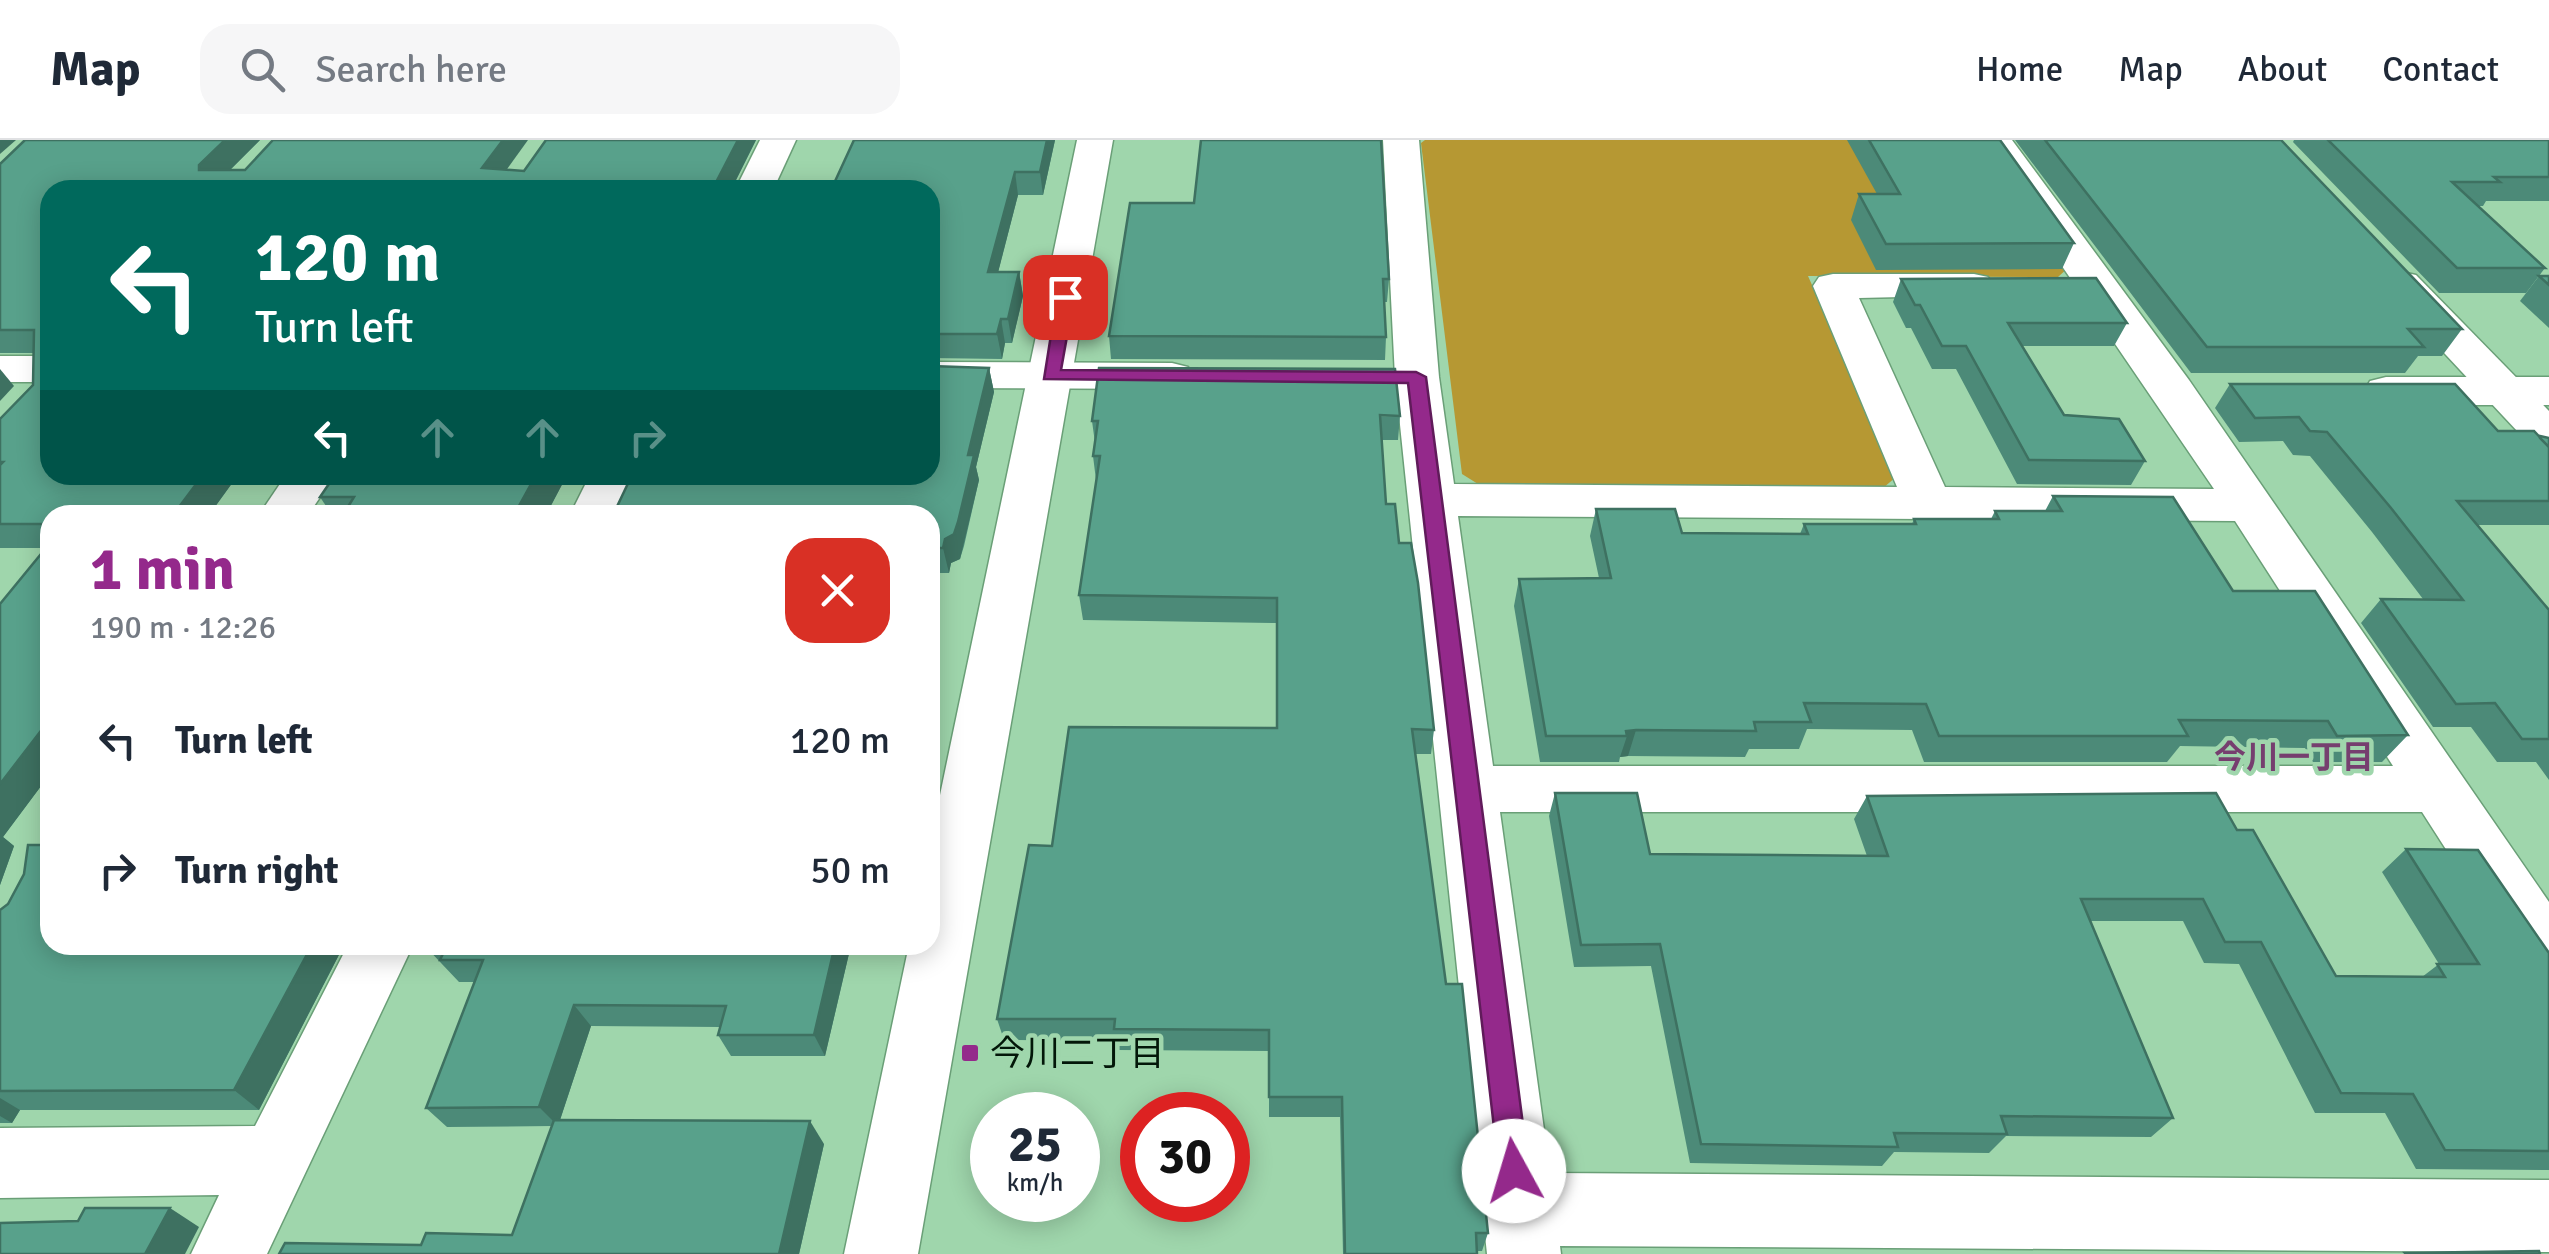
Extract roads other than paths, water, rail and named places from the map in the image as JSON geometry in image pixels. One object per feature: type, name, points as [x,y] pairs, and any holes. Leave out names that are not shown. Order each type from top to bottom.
[{"type":"street","points":[[759,180],[778,140]]},
{"type":"street","points":[[940,947],[1095,140]]},
{"type":"street","points":[[1401,140],[1397,377],[1434,500],[1522,1232],[2549,1216]]},
{"type":"street","points":[[1994,140],[2173,390],[2549,954]]},
{"type":"street","points":[[2372,252],[2549,438]]},
{"type":"street","points":[[1929,506],[1833,286],[2097,285]]},
{"type":"street","points":[[0,369],[40,369]]},
{"type":"street","points":[[940,375],[1205,376]]},
{"type":"street","points":[[2173,390],[2232,390]]},
{"type":"street","points":[[2349,390],[2549,391]]},
{"type":"street","points":[[1434,500],[1929,506],[2248,504]]},
{"type":"street","points":[[1470,789],[2440,790]]},
{"type":"street","points":[[228,1254],[376,955]]},
{"type":"street","points":[[881,1254],[938,955]]},
{"type":"street","points":[[0,1163],[274,1160]]},
{"type":"place","name":"今川二丁目","points":[[970,1053]]},
{"type":"district","name":"今川一丁目","points":[[2294,757]]}]
